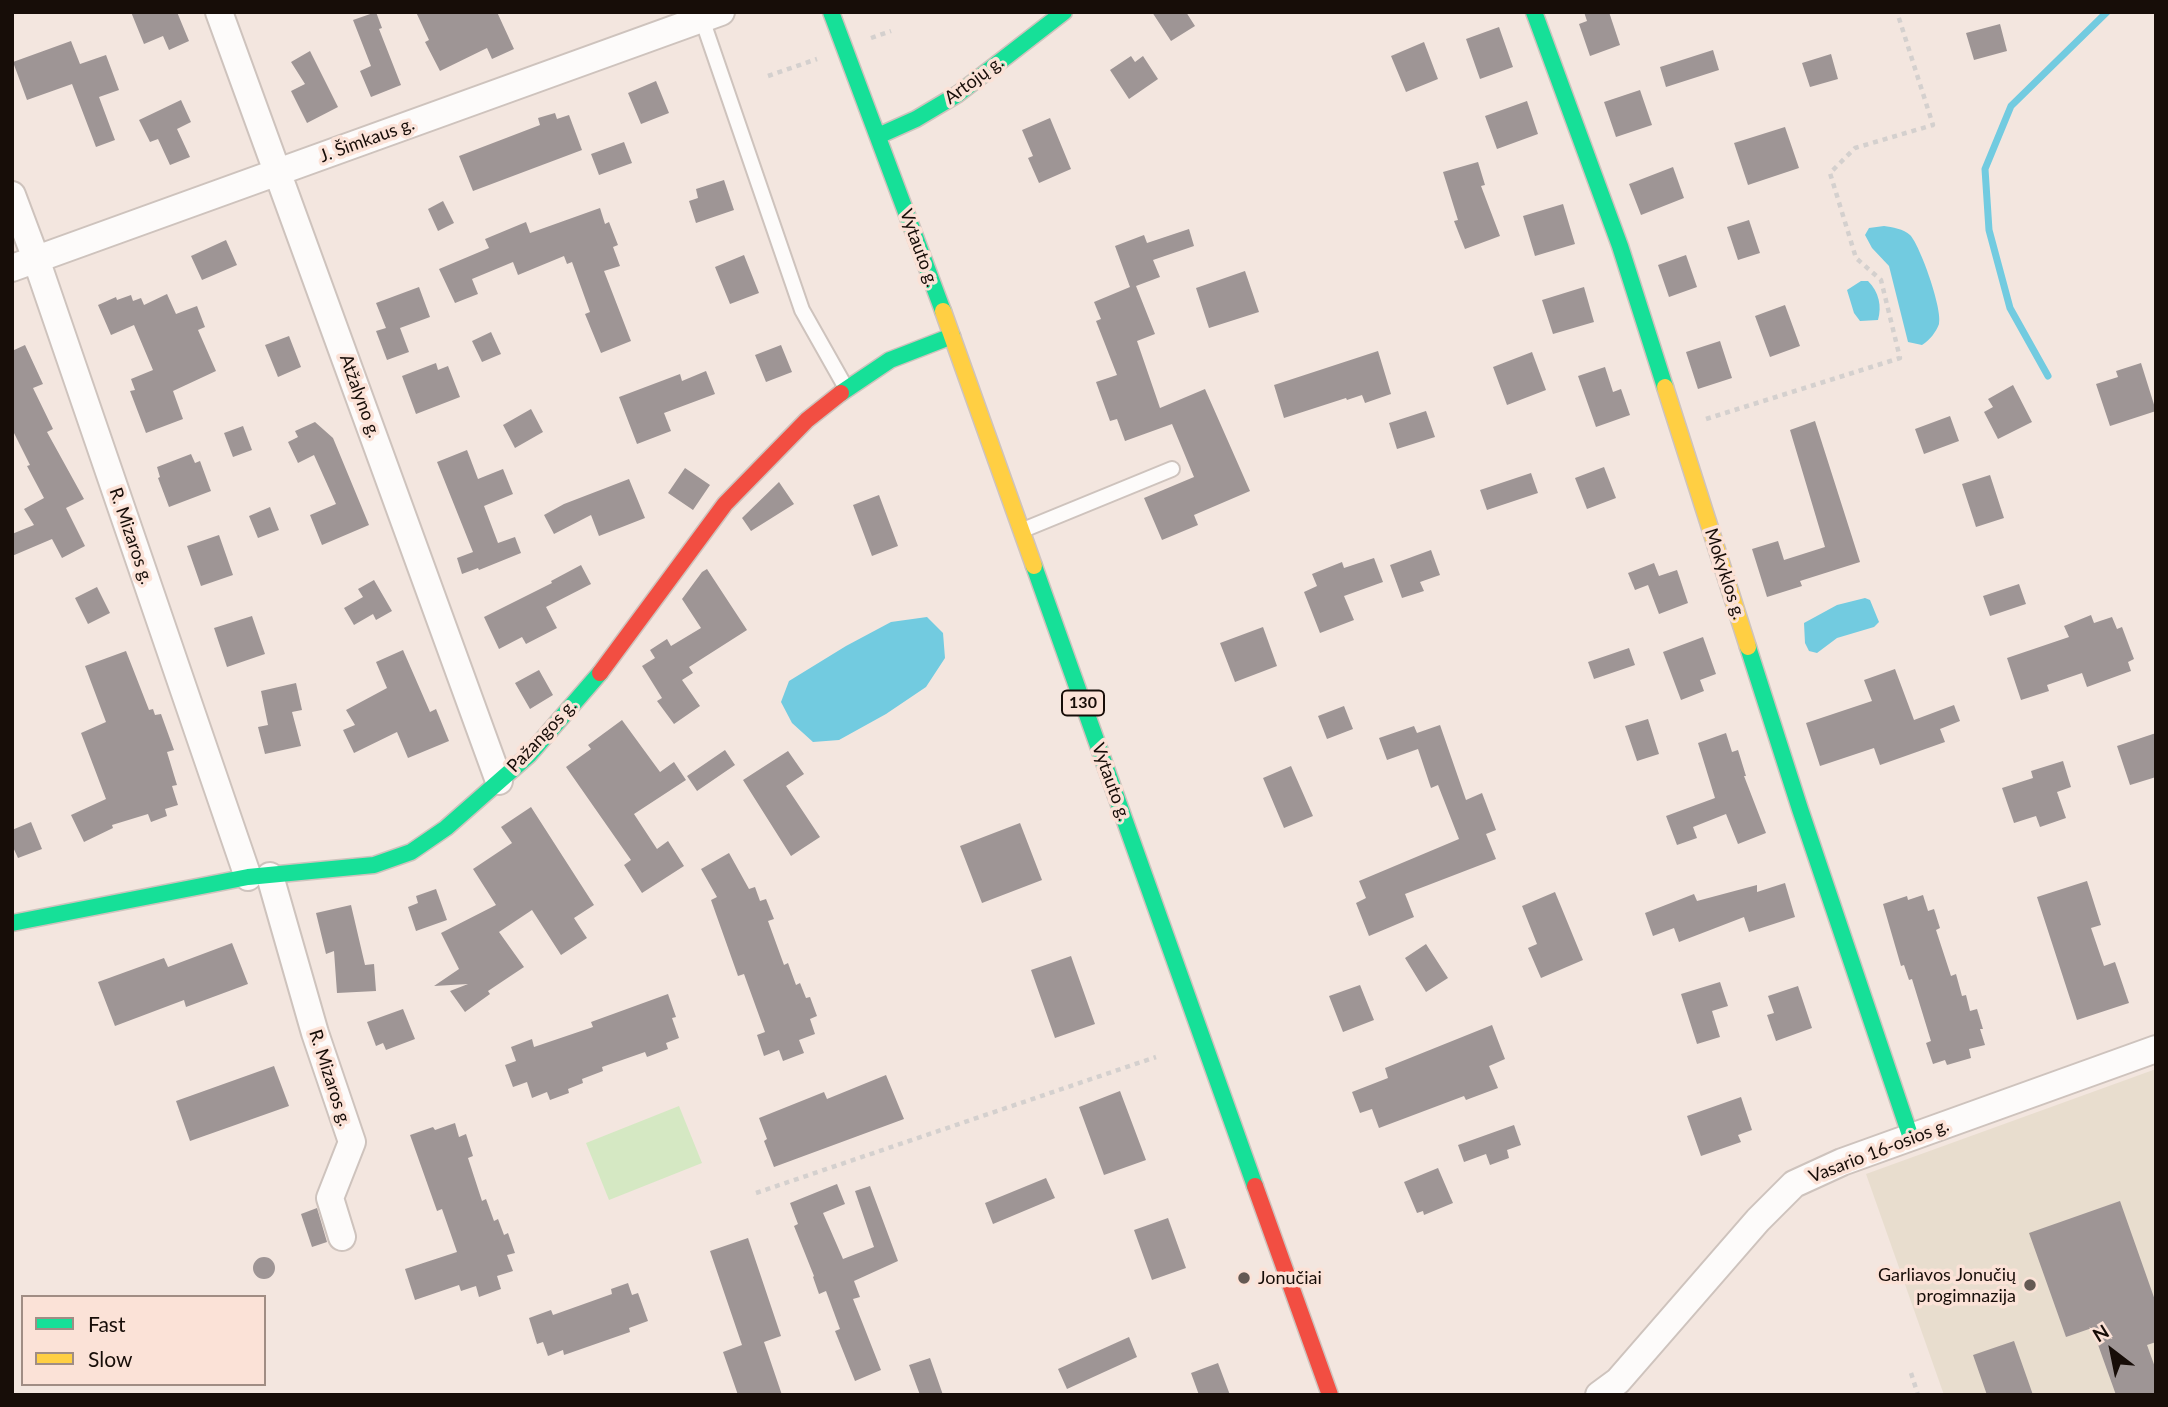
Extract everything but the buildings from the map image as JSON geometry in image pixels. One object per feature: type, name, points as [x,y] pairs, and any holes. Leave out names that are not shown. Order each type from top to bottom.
[{"type":"street","name":"Atžalyno g.","points":[[219,12],[499,781]]},
{"type":"street","name":"Vytauto g.","points":[[831,12],[952,336],[1331,1395]]},
{"type":"street","name":"Artojų g.","points":[[878,136],[916,119],[958,94],[1064,12]]},
{"type":"street","name":"Mokyklos g.","points":[[1534,12],[1620,246],[1800,809],[1911,1138]]},
{"type":"street","name":"J. Šimkaus g.","points":[[24,264],[712,16]]},
{"type":"street","name":"R. Mizaros g.","points":[[12,195],[24,264],[259,877],[352,1142],[330,1198],[342,1237]]},
{"type":"street","name":"Pažangos g.","points":[[12,923],[259,877],[374,865],[411,852],[446,828],[529,755],[597,677],[725,504],[807,421],[846,389],[890,360],[952,336]]},
{"type":"street","name":"Vasario 16-osios g.","points":[[1599,1395],[1618,1381],[1758,1220],[1794,1185],[1842,1162],[2156,1049]]},
{"type":"lane","points":[[712,16],[802,310],[846,389]]},
{"type":"lane","points":[[1022,531],[1172,469]]},
{"type":"path","points":[[1678,427],[1900,358],[1881,280],[1856,258],[1830,173],[1855,148],[1933,125],[1897,12]]},
{"type":"path","points":[[756,1193],[1156,1057]]},
{"type":"path","points":[[1911,1373],[1918,1395]]},
{"type":"shaded area","name":"Garliavos Jonučių progimnazija","points":[[2156,1069],[2156,1395],[1944,1395],[1866,1174]]},
{"type":"green space","points":[[679,1106],[702,1163],[609,1200],[586,1143]]},
{"type":"water","points":[[1884,226],[1910,235],[1930,278],[1938,306],[1939,324],[1928,341],[1922,345],[1908,342],[1889,266],[1872,248],[1865,235],[1869,228]]},
{"type":"water","points":[[1861,281],[1868,281],[1877,294],[1880,310],[1878,320],[1860,321],[1854,313],[1847,290]]},
{"type":"water","points":[[1865,598],[1870,600],[1879,622],[1874,627],[1837,638],[1817,653],[1809,651],[1805,643],[1804,623],[1837,605]]},
{"type":"water","points":[[927,617],[943,633],[945,658],[926,687],[886,714],[839,740],[813,742],[792,723],[781,702],[789,681],[891,622]]},
{"type":"waterway","points":[[2048,376],[2010,308],[1989,230],[1985,169],[2011,106],[2107,12]]},
{"type":"traffic: fast","points":[[831,12],[943,311]]},
{"type":"traffic: fast","points":[[878,136],[916,119],[958,94],[1064,12]]},
{"type":"traffic: fast","points":[[1534,12],[1620,246],[1665,387]]},
{"type":"traffic: fast","points":[[841,393],[890,360],[952,336]]},
{"type":"traffic: fast","points":[[1034,566],[1255,1186]]},
{"type":"traffic: fast","points":[[1748,647],[1911,1138]]},
{"type":"traffic: fast","points":[[12,923],[248,877],[374,865],[411,852],[446,828],[529,755],[600,673]]},
{"type":"traffic: slow","points":[[943,311],[1034,566]]},
{"type":"traffic: slow","points":[[1665,387],[1748,647]]},
{"type":"traffic: jam","points":[[600,673],[725,504],[807,420],[841,393]]},
{"type":"traffic: jam","points":[[1255,1186],[1330,1395]]},
{"type":"place","name":"Jonučiai","points":[[1244,1278]]},
{"type":"place","name":"Garliavos Jonučių progimnazija","points":[[2030,1285]]}]
